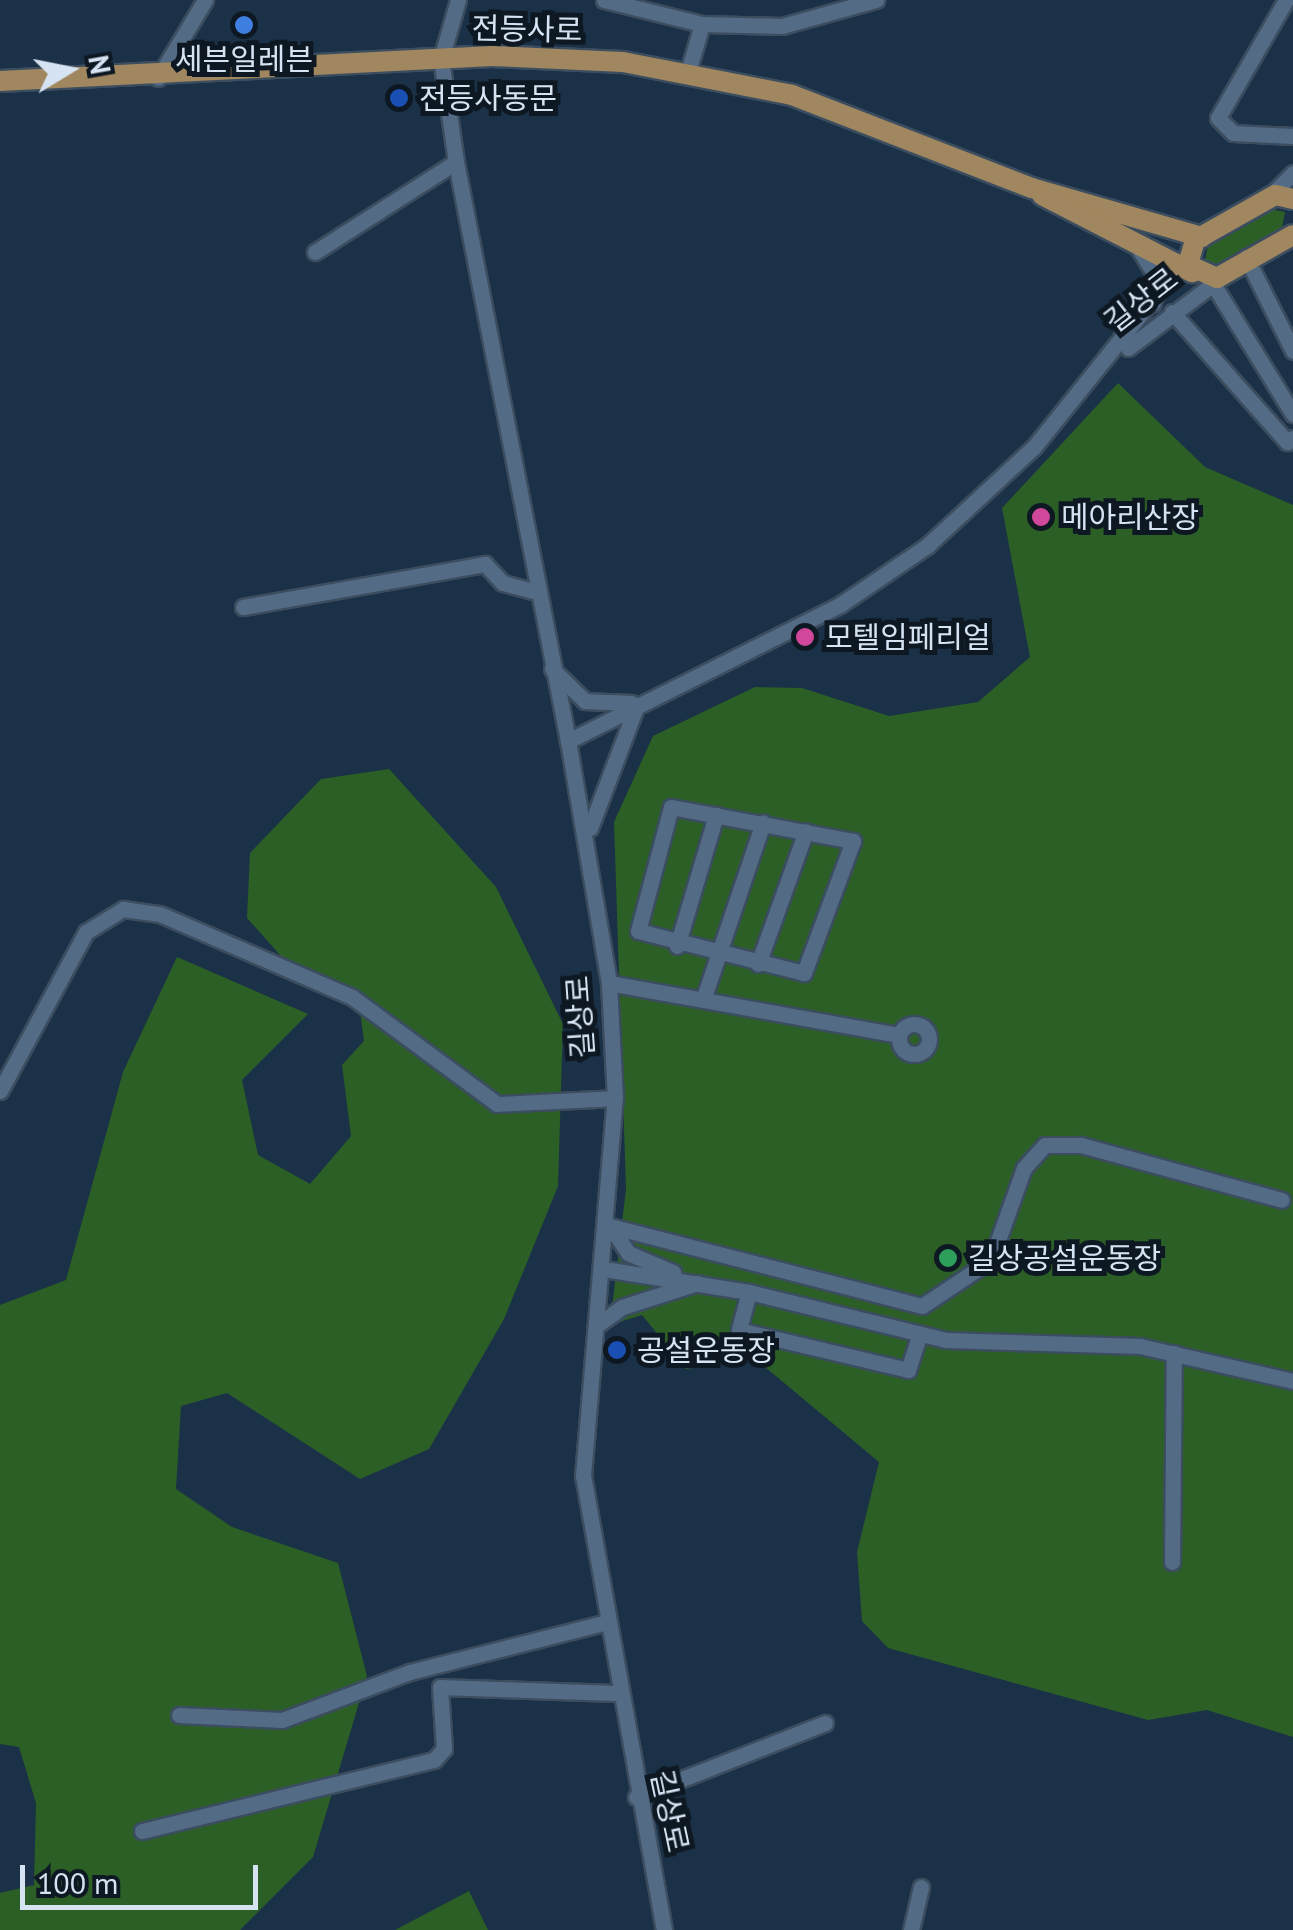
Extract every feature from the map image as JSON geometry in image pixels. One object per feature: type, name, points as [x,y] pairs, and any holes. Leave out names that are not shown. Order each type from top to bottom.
[{"type":"main road","name":"전등사로","points":[[0,81],[158,78],[441,59],[554,56],[688,72],[838,110],[1032,188],[1202,237]]},
{"type":"main road","name":"전등사로","points":[[1032,188],[1131,244],[1219,279]]},
{"type":"main road","points":[[1187,265],[1202,237],[1266,200],[1293,198]]},
{"type":"main road","points":[[1219,279],[1246,257],[1293,236]]},
{"type":"street","points":[[158,78],[205,0]]},
{"type":"street","points":[[458,0],[441,59],[456,162],[532,591],[568,741]]},
{"type":"street","points":[[604,0],[702,24],[782,26],[876,0]]},
{"type":"street","points":[[1286,0],[1218,118],[1233,133],[1293,136]]},
{"type":"street","points":[[688,72],[702,24]]},
{"type":"street","points":[[315,252],[456,162]]},
{"type":"street","points":[[1266,200],[1293,173]]},
{"type":"street","points":[[1131,244],[1158,279],[1150,311]]},
{"type":"street","points":[[1246,257],[1293,352]]},
{"type":"street","name":"길상로","points":[[664,1930],[615,1694],[583,1476],[595,1327],[610,1226],[615,1098],[610,983],[568,741],[898,568],[1010,473],[1187,265]]},
{"type":"street","points":[[1219,279],[1293,414]]},
{"type":"street","name":"길상로","points":[[1094,376],[1219,279]]},
{"type":"street","points":[[1172,312],[1286,442],[1293,438]]},
{"type":"street","points":[[243,608],[484,564],[503,583],[532,591]]},
{"type":"street","points":[[550,666],[585,700],[640,702],[601,785],[588,842]]},
{"type":"street","points":[[671,807],[762,823],[853,841],[804,974],[644,937],[638,925],[671,807]]},
{"type":"street","points":[[677,946],[716,815]]},
{"type":"street","points":[[705,994],[762,823]]},
{"type":"street","points":[[758,964],[806,832]]},
{"type":"street","points":[[0,1090],[86,932],[124,908],[160,914],[352,997],[497,1104],[615,1098]]},
{"type":"street","points":[[610,983],[705,994],[899,1034]]},
{"type":"street","points":[[610,1226],[922,1306],[992,1260],[1024,1168],[1045,1146],[1081,1145],[1282,1200]]},
{"type":"street","points":[[610,1226],[628,1253],[701,1282]]},
{"type":"street","points":[[604,1270],[701,1282],[920,1334],[1174,1353],[1293,1382]]},
{"type":"street","points":[[595,1327],[622,1307],[701,1282]]},
{"type":"street","points":[[749,1292],[739,1330],[908,1370],[920,1334]]},
{"type":"street","points":[[1172,1562],[1174,1353]]},
{"type":"street","points":[[179,1716],[282,1720],[410,1672],[603,1623]]},
{"type":"street","points":[[142,1831],[434,1760],[444,1749],[440,1687],[615,1694]]},
{"type":"street","points":[[636,1797],[825,1723]]},
{"type":"street","points":[[911,1930],[921,1887]]},
{"type":"green space","points":[[1270,209],[1285,212],[1282,228],[1217,265],[1205,260],[1208,245]]},
{"type":"green space","name":"길상공설운동장","points":[[1118,383],[1205,467],[1293,505],[1293,1737],[1207,1710],[1148,1720],[888,1648],[862,1621],[857,1552],[879,1462],[753,1357],[686,1369],[642,1315],[610,1325],[626,1189],[614,822],[653,736],[755,687],[802,688],[889,716],[978,702],[1030,657],[1002,508]]},
{"type":"green space","points":[[389,769],[496,887],[563,1024],[558,1186],[504,1319],[429,1449],[360,1479],[227,1393],[181,1406],[176,1489],[232,1527],[338,1563],[367,1676],[313,1857],[240,1930],[0,1930],[0,1893],[34,1885],[36,1803],[19,1747],[0,1744],[0,1305],[66,1280],[123,1072],[177,957],[308,1014],[242,1080],[258,1155],[310,1184],[351,1136],[342,1065],[364,1041],[357,989],[281,956],[247,918],[250,853],[321,779]]},
{"type":"green space","points":[[469,1891],[488,1930],[395,1930]]},
{"type":"place","name":"세븐일레븐","points":[[244,25]]},
{"type":"place","name":"전등사동문","points":[[399,98]]},
{"type":"place","name":"메아리산장","points":[[1041,517]]},
{"type":"place","name":"모텔임페리얼","points":[[805,637]]},
{"type":"place","name":"길상공설운동장","points":[[948,1258]]},
{"type":"place","name":"공설운동장","points":[[617,1350]]}]
